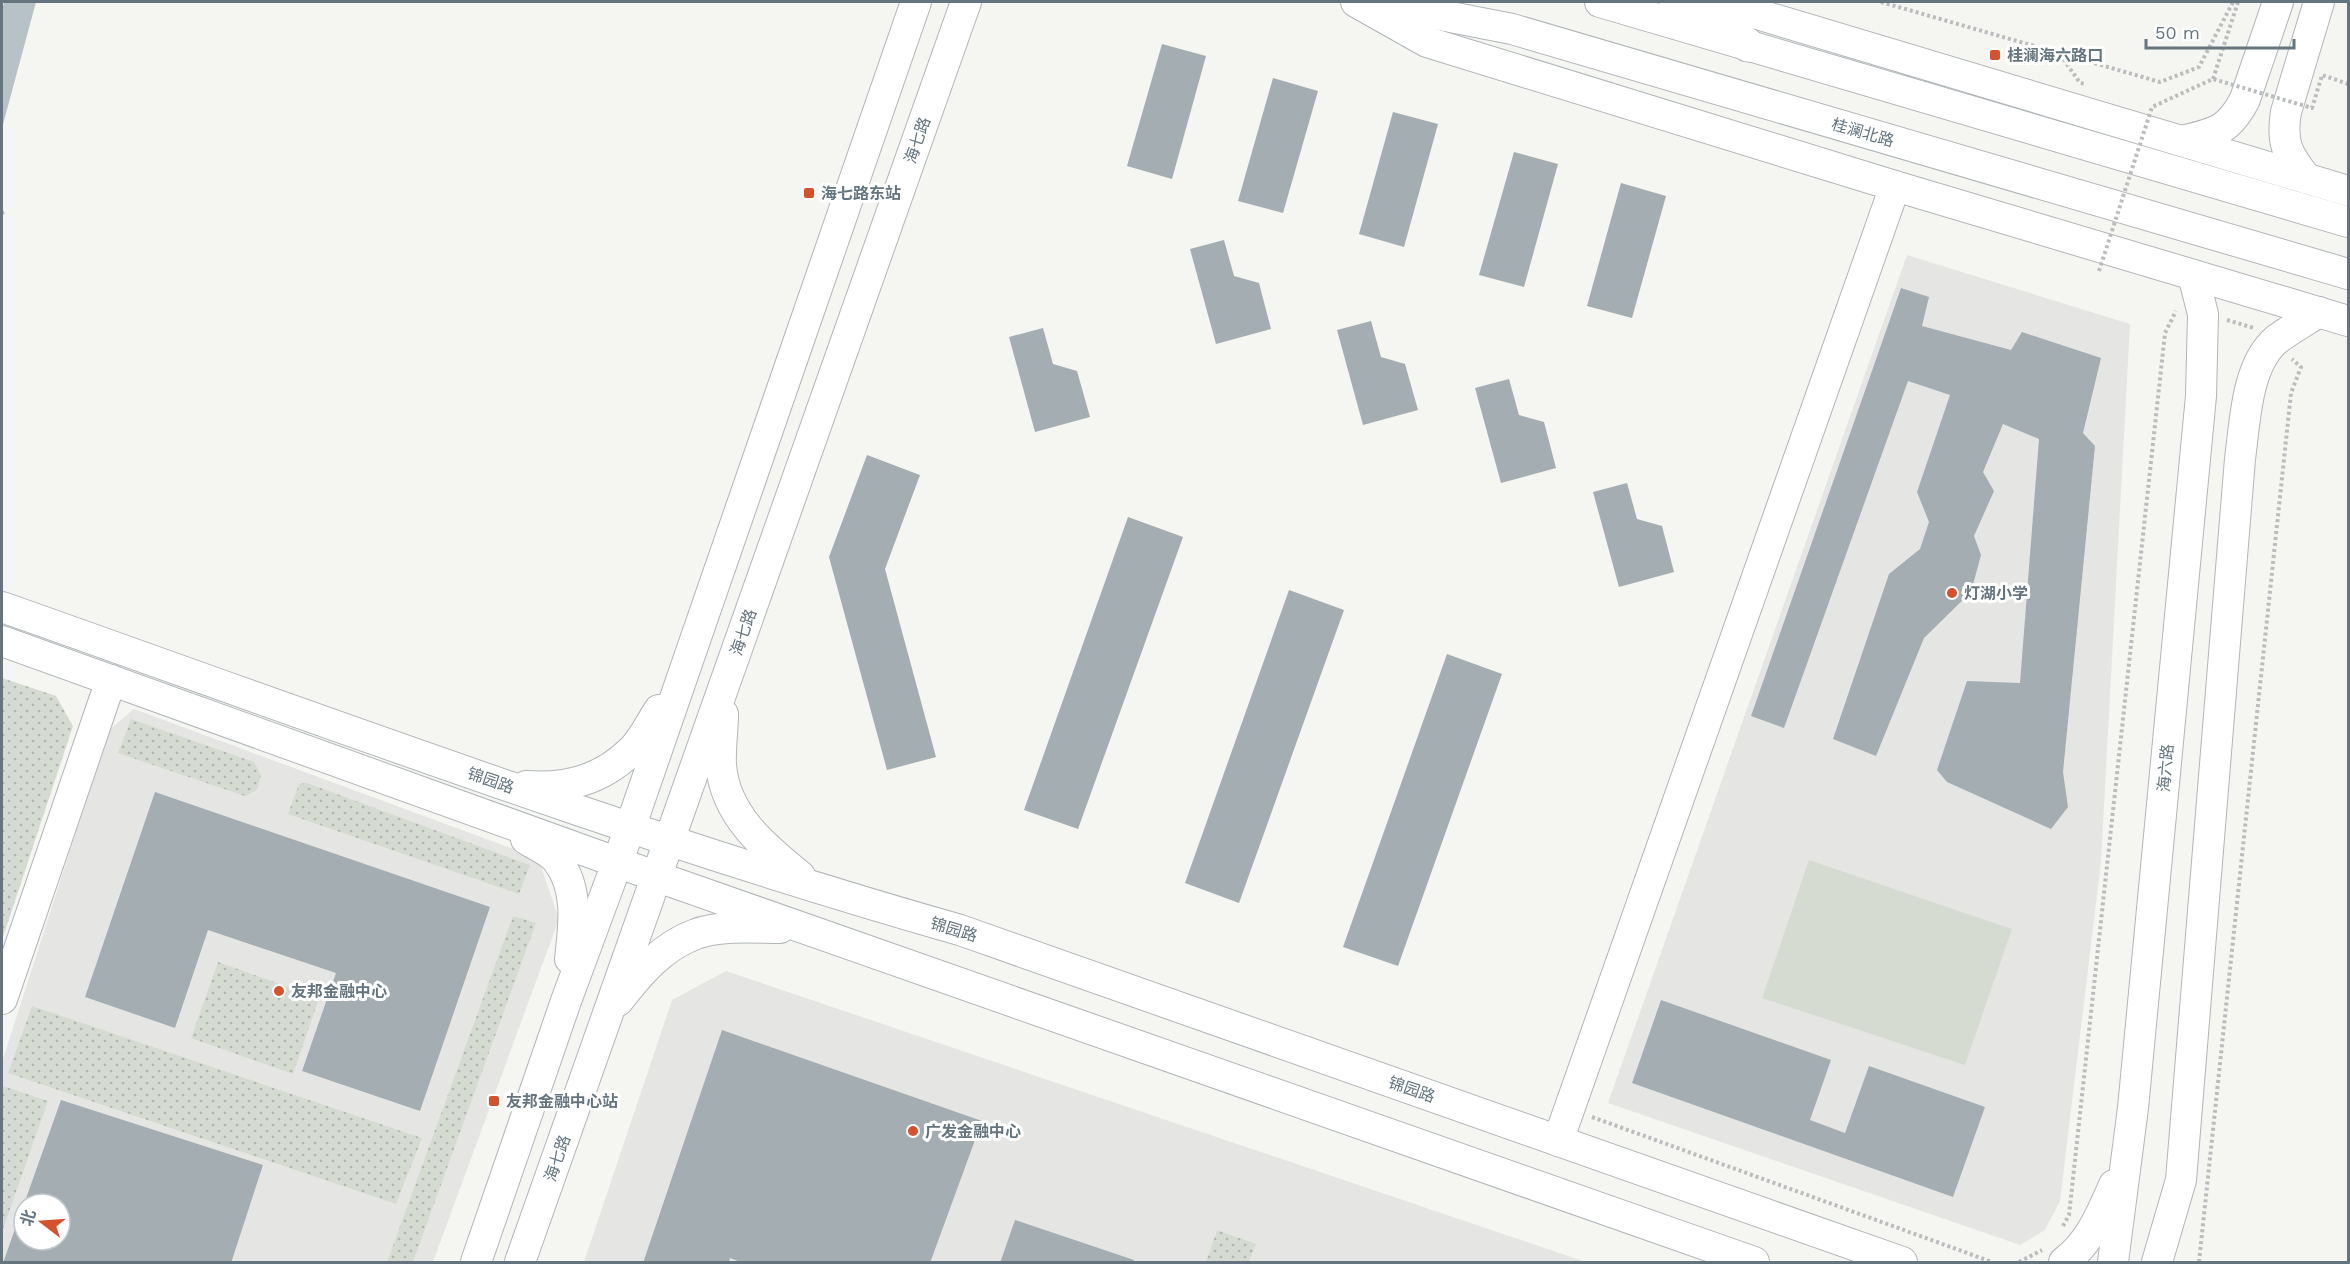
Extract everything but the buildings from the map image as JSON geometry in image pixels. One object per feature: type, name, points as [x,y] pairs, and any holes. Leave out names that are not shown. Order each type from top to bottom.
[{"type":"main road","points":[[1356,2],[1427,42],[1895,186],[2349,321]]},
{"type":"main road","name":"桂澜北路","points":[[1374,2],[1512,29],[2349,274]]},
{"type":"main road","points":[[1600,2],[2349,222]]},
{"type":"main road","points":[[1676,2],[1722,27],[1748,45]]},
{"type":"main road","points":[[1717,2],[2349,191]]},
{"type":"main road","points":[[2182,141],[2212,134],[2228,125],[2238,113],[2245,99],[2278,2]]},
{"type":"main road","points":[[2278,2],[2276,38],[2305,47]]},
{"type":"main road","points":[[2306,178],[2291,159],[2284,143],[2284,134],[2286,112],[2319,2]]},
{"type":"main road","points":[[476,1263],[566,1002],[685,670],[914,3]]},
{"type":"main road","name":"海七路","points":[[520,1263],[667,840],[725,685],[968,7]]},
{"type":"main road","points":[[1558,1141],[1895,186]]},
{"type":"main road","name":"海六路","points":[[2113,1263],[2127,1158],[2201,396],[2203,314],[2193,275]]},
{"type":"main road","points":[[2178,1263],[2181,1180],[2240,459],[2249,393],[2259,362],[2275,341],[2319,312]]},
{"type":"main road","name":"锦园路","points":[[2,607],[630,828],[814,887],[960,930],[1902,1263]]},
{"type":"main road","points":[[2,641],[655,876],[1754,1263]]},
{"type":"main road","points":[[503,784],[552,788],[584,781],[610,768],[634,748],[685,670]]},
{"type":"main road","points":[[2,999],[111,680]]},
{"type":"main road","points":[[725,685],[721,765],[728,794],[741,821],[764,848],[814,887]]},
{"type":"main road","points":[[493,818],[556,858],[571,884],[574,920],[566,1002]]},
{"type":"main road","points":[[605,1018],[637,977],[664,950],[697,933],[735,928],[801,927]]},
{"type":"main road","points":[[2056,1253],[2077,1253],[2095,1228],[2127,1158]]},
{"type":"main road","points":[[2157,1263],[2181,1180]]},
{"type":"path","points":[[1881,2],[2160,82],[2199,67],[2233,2]]},
{"type":"path","points":[[2213,79],[2238,2]]},
{"type":"path","points":[[2060,54],[2080,82]]},
{"type":"path","points":[[2099,271],[2152,107],[2213,79],[2312,108],[2322,75],[2349,84]]},
{"type":"path","points":[[2060,1231],[2069,1215],[2165,333],[2178,308],[2261,330],[2301,367],[2289,405],[2199,1263]]},
{"type":"path","points":[[1570,1109],[1992,1263]]},
{"type":"path","points":[[2019,1263],[2042,1250],[2056,1253]]},
{"type":"shaded area","points":[[4,2],[36,2],[2,128],[2,12]]},
{"type":"shaded area","name":"灯湖小学","points":[[1907,255],[2130,324],[2101,862],[2060,1201],[2045,1230],[2020,1245],[1608,1103]]},
{"type":"shaded area","points":[[2,678],[56,696],[73,726],[2,940]]},
{"type":"shaded area","name":"友邦金融中心","points":[[134,709],[538,858],[559,919],[433,1262],[2,1262],[2,1062],[109,730]]},
{"type":"shaded area","points":[[131,719],[254,762],[261,775],[257,790],[245,796],[118,753]]},
{"type":"shaded area","points":[[307,783],[530,865],[519,894],[288,814],[299,784]]},
{"type":"shaded area","points":[[1809,860],[2012,929],[1965,1065],[1762,998]]},
{"type":"shaded area","points":[[513,916],[536,923],[413,1262],[387,1262]]},
{"type":"shaded area","points":[[218,962],[319,998],[293,1074],[191,1038]]},
{"type":"shaded area","name":"广发金融中心","points":[[726,971],[1586,1262],[584,1262],[672,1000]]},
{"type":"shaded area","points":[[32,1006],[422,1138],[396,1204],[8,1073]]},
{"type":"shaded area","points":[[3,1086],[48,1101],[16,1192],[12,1192],[12,1204],[2,1232]]},
{"type":"shaded area","points":[[1217,1230],[1256,1244],[1249,1262],[1206,1262]]},
{"type":"place","name":"桂澜海六路口","points":[[1995,55]]},
{"type":"place","name":"海七路东站","points":[[809,193]]},
{"type":"place","name":"灯湖小学","points":[[1952,593]]},
{"type":"place","name":"友邦金融中心","points":[[279,991]]},
{"type":"place","name":"友邦金融中心站","points":[[494,1101]]},
{"type":"place","name":"广发金融中心","points":[[913,1131]]}]
